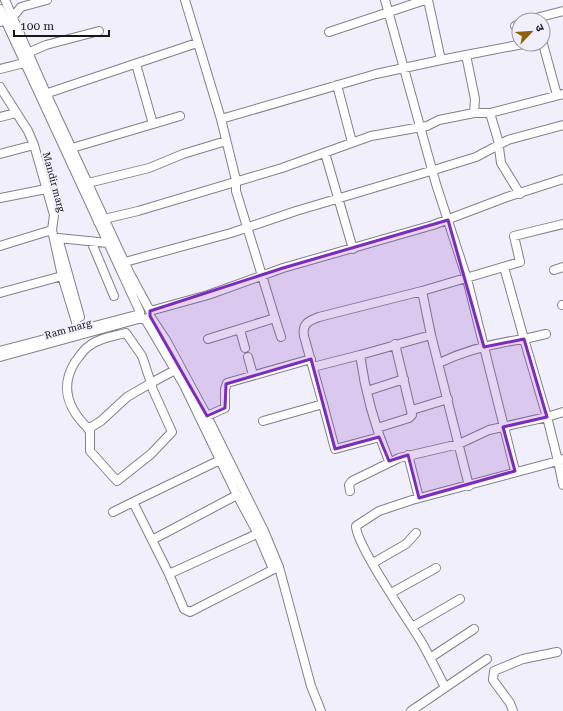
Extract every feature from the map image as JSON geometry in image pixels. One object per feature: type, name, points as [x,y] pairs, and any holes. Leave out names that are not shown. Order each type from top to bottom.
[{"type":"street","points":[[5,0],[6,20],[24,63],[72,148],[84,184]]},
{"type":"street","points":[[6,20],[21,7],[47,0]]},
{"type":"street","points":[[385,0],[405,67],[420,126],[434,170],[436,184],[467,278],[514,471]]},
{"type":"street","points":[[329,32],[388,11],[427,0],[441,60]]},
{"type":"street","points":[[183,2],[220,119],[236,180],[236,191],[281,338]]},
{"type":"street","points":[[0,9],[28,54],[43,95],[145,314],[174,370],[184,385],[237,495],[261,532]]},
{"type":"street","points":[[551,13],[563,10]]},
{"type":"street","points":[[24,63],[28,54],[46,44],[100,31]]},
{"type":"street","points":[[43,95],[197,43]]},
{"type":"street","points":[[220,119],[405,67],[511,46]]},
{"type":"street","points":[[101,220],[138,211],[325,153],[371,136],[426,126],[439,120],[474,113],[490,113],[560,95],[546,52]]},
{"type":"street","points":[[466,55],[475,99],[474,113]]},
{"type":"street","points":[[0,69],[24,63]]},
{"type":"street","points":[[136,64],[153,124]]},
{"type":"street","points":[[337,85],[352,142]]},
{"type":"street","name":"Mandir marg","points":[[0,87],[28,131],[34,145],[54,214],[52,230],[62,276],[79,333]]},
{"type":"street","points":[[0,117],[16,113]]},
{"type":"street","points":[[490,113],[499,146],[501,163],[520,194]]},
{"type":"street","points":[[72,148],[180,116]]},
{"type":"street","points":[[122,265],[476,157],[508,140],[563,125]]},
{"type":"street","points":[[84,184],[149,168],[183,154],[226,141]]},
{"type":"street","points":[[0,154],[34,145]]},
{"type":"street","points":[[325,153],[353,248]]},
{"type":"street","name":"Ram marg","points":[[0,357],[208,295],[261,275],[448,220],[507,197],[563,179]]},
{"type":"street","points":[[0,198],[46,189]]},
{"type":"street","points":[[101,220],[108,243],[122,265]]},
{"type":"street","points":[[380,437],[335,450],[303,329],[310,320],[422,291],[520,262],[514,236],[563,224]]},
{"type":"street","points":[[0,246],[52,230]]},
{"type":"street","points":[[80,317],[58,238],[108,243]]},
{"type":"street","points":[[91,241],[114,296]]},
{"type":"street","points":[[504,267],[560,460],[563,485]]},
{"type":"street","points":[[554,270],[563,267]]},
{"type":"street","points":[[0,292],[62,276]]},
{"type":"street","points":[[422,291],[431,335],[469,486]]},
{"type":"street","points":[[145,314],[166,340],[207,416],[261,532],[276,568],[311,686],[321,711]]},
{"type":"street","points":[[208,340],[275,318]]},
{"type":"street","points":[[240,330],[245,348]]},
{"type":"street","points":[[0,351],[79,333]]},
{"type":"street","points":[[126,333],[142,356],[151,383],[172,432],[151,454],[117,481],[90,451],[88,429],[74,411],[68,396],[66,385],[70,370],[79,356],[89,345],[106,337],[126,333]]},
{"type":"street","points":[[439,363],[452,357],[484,347],[546,334]]},
{"type":"street","points":[[207,416],[225,408],[225,389],[227,383],[253,375],[360,355],[431,335]]},
{"type":"street","points":[[378,428],[409,418],[412,415],[395,344]]},
{"type":"street","points":[[360,355],[367,391],[380,437],[390,461]]},
{"type":"street","points":[[248,357],[253,375]]},
{"type":"street","points":[[88,429],[101,421],[127,397],[174,370]]},
{"type":"street","points":[[367,391],[404,379]]},
{"type":"street","points":[[412,410],[448,399]]},
{"type":"street","points":[[262,421],[323,404]]},
{"type":"street","points":[[350,492],[349,485],[352,481],[390,461],[408,455],[459,444],[489,430],[563,412]]},
{"type":"street","points":[[408,455],[419,498]]},
{"type":"street","points":[[113,512],[220,460]]},
{"type":"street","points":[[445,687],[412,627],[373,563],[356,532],[356,526],[379,511],[419,498],[469,486],[514,471],[560,460]]},
{"type":"street","points":[[152,540],[237,495]]},
{"type":"street","points":[[133,502],[169,574],[184,609],[190,612],[276,568]]},
{"type":"street","points":[[169,574],[261,532]]},
{"type":"street","points":[[373,563],[401,547],[416,533]]},
{"type":"street","points":[[391,593],[436,568]]},
{"type":"street","points":[[412,627],[460,599]]},
{"type":"street","points":[[430,658],[474,629]]},
{"type":"street","points":[[513,711],[510,703],[493,680],[494,671],[523,659],[557,652]]},
{"type":"street","points":[[411,711],[487,659]]},
{"type":"highlighted area","points":[[448,220],[484,347],[524,339],[547,417],[503,427],[515,471],[419,498],[408,455],[389,461],[379,437],[335,449],[311,359],[226,384],[225,408],[207,416],[150,316],[150,311],[283,268]]}]
